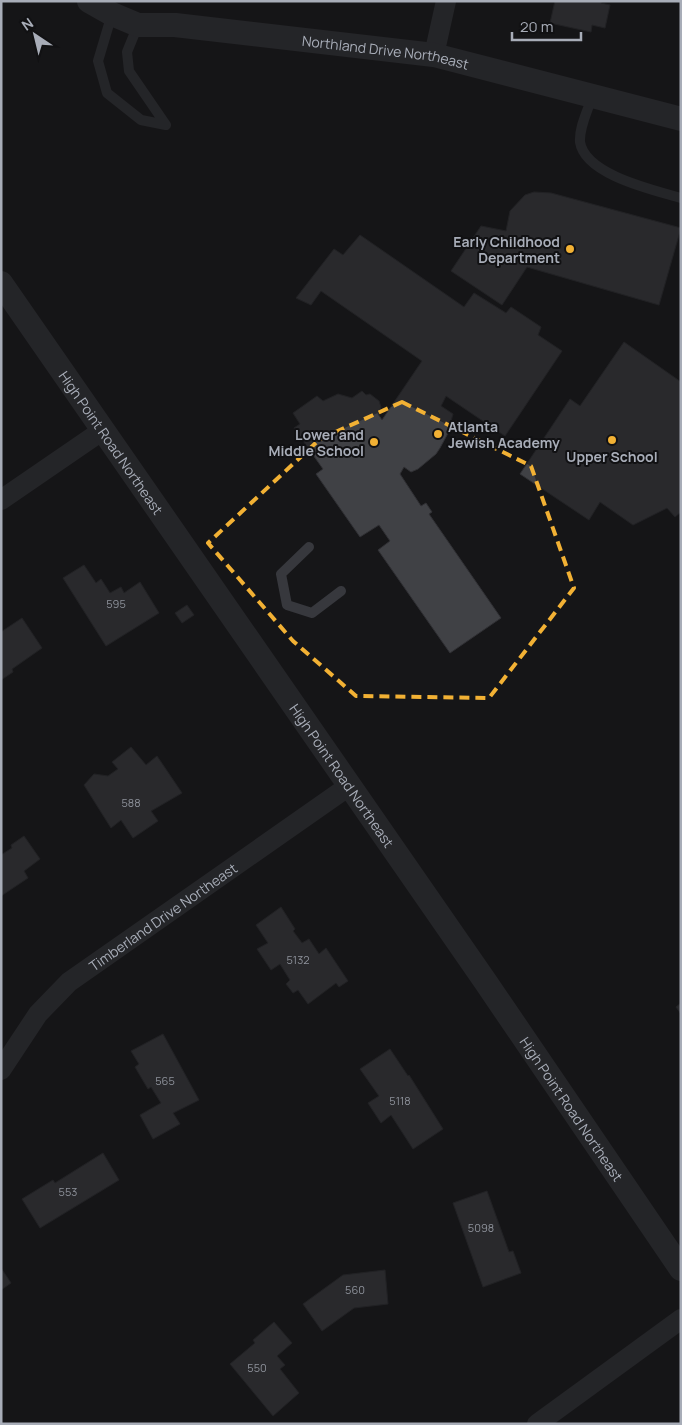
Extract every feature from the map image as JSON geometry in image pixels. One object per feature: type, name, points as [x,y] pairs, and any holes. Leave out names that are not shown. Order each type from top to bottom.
[{"type":"street","name":"Northland Drive Northeast","points":[[89,1],[112,14],[138,24],[175,25],[434,55],[681,119]]},
{"type":"street","points":[[434,55],[446,1]]},
{"type":"street","name":"High Point Road Northeast","points":[[1,283],[485,981],[681,1269]]},
{"type":"street","points":[[1,500],[103,430]]},
{"type":"street","name":"Timberland Drive Northeast","points":[[1,1070],[38,1014],[69,982],[348,786]]},
{"type":"street","points":[[537,1424],[681,1319]]},
{"type":"lane","points":[[112,14],[98,61],[108,93],[141,120],[166,125],[129,71],[127,52],[138,24]]},
{"type":"lane","points":[[592,97],[583,124],[580,142],[586,156],[604,170],[627,182],[681,198]]},
{"type":"lane","points":[[308,547],[281,574],[287,605],[312,612],[341,591]]},
{"type":"highlighted area","points":[[402,402],[531,466],[574,588],[489,698],[356,696],[293,641],[208,543],[320,439]]},
{"type":"building","points":[[555,1],[601,1],[601,3],[610,5],[605,28],[592,25],[591,32],[550,23]]},
{"type":"building","name":"Early Childhood Department","points":[[534,192],[551,193],[681,228],[659,305],[527,267],[502,305],[451,271],[481,226],[506,231],[510,211],[525,195]]},
{"type":"building","name":"Lower and Middle School","points":[[360,235],[464,307],[474,293],[506,313],[511,307],[541,327],[538,335],[562,351],[505,436],[446,396],[441,406],[453,414],[447,435],[440,448],[436,454],[418,469],[411,472],[404,467],[400,474],[421,506],[426,503],[432,512],[429,514],[501,618],[450,653],[378,550],[390,541],[379,525],[360,537],[316,474],[323,469],[294,428],[300,424],[293,413],[317,396],[323,401],[338,394],[352,398],[362,391],[379,401],[381,407],[378,414],[382,420],[422,361],[321,291],[311,305],[296,298],[334,249],[343,255]]},
{"type":"building","name":"Upper School","points":[[624,342],[681,382],[681,512],[675,517],[667,508],[633,525],[600,502],[589,520],[520,474],[570,399],[580,406]]},
{"type":"building","points":[[84,565],[96,583],[101,579],[110,593],[121,587],[124,593],[140,582],[159,613],[106,646],[63,578]]},
{"type":"building","points":[[187,605],[194,615],[182,623],[175,613]]},
{"type":"building","points":[[22,618],[42,648],[12,669],[13,672],[1,680],[1,632]]},
{"type":"building","points":[[131,747],[146,765],[157,756],[182,793],[151,811],[158,821],[133,838],[121,820],[111,828],[84,785],[94,774],[108,776],[118,769],[112,762]]},
{"type":"building","points":[[24,836],[40,859],[24,871],[28,878],[1,896],[1,855],[12,848],[11,845]]},
{"type":"building","points":[[281,907],[295,929],[293,931],[302,943],[309,939],[319,954],[326,948],[348,981],[339,987],[336,983],[308,1004],[298,990],[293,993],[286,984],[290,980],[280,964],[271,970],[257,949],[268,943],[256,925]]},
{"type":"building","points":[[681,1003],[681,1014],[676,1007]]},
{"type":"building","points":[[163,1034],[199,1100],[173,1113],[180,1124],[153,1139],[140,1115],[161,1103],[151,1087],[148,1089],[135,1067],[139,1064],[131,1051]]},
{"type":"building","points":[[390,1049],[443,1129],[413,1149],[391,1115],[381,1123],[368,1103],[379,1096],[360,1069]]},
{"type":"building","points":[[103,1153],[119,1180],[40,1228],[22,1199],[53,1180],[55,1183]]},
{"type":"building","points":[[487,1191],[509,1252],[513,1251],[521,1273],[483,1287],[453,1203]]},
{"type":"building","points":[[1,1268],[11,1283],[1,1290]]},
{"type":"building","points":[[385,1270],[388,1304],[354,1308],[322,1331],[303,1304],[343,1275]]},
{"type":"building","points":[[274,1322],[292,1343],[277,1356],[285,1365],[280,1369],[299,1393],[273,1416],[230,1364],[255,1343],[253,1340]]},
{"type":"place","name":"Early Childhood Department","points":[[570,249]]},
{"type":"place","name":"Atlanta Jewish Academy","points":[[438,434]]},
{"type":"place","name":"Upper School","points":[[612,440]]},
{"type":"place","name":"Lower and Middle School","points":[[374,442]]}]
